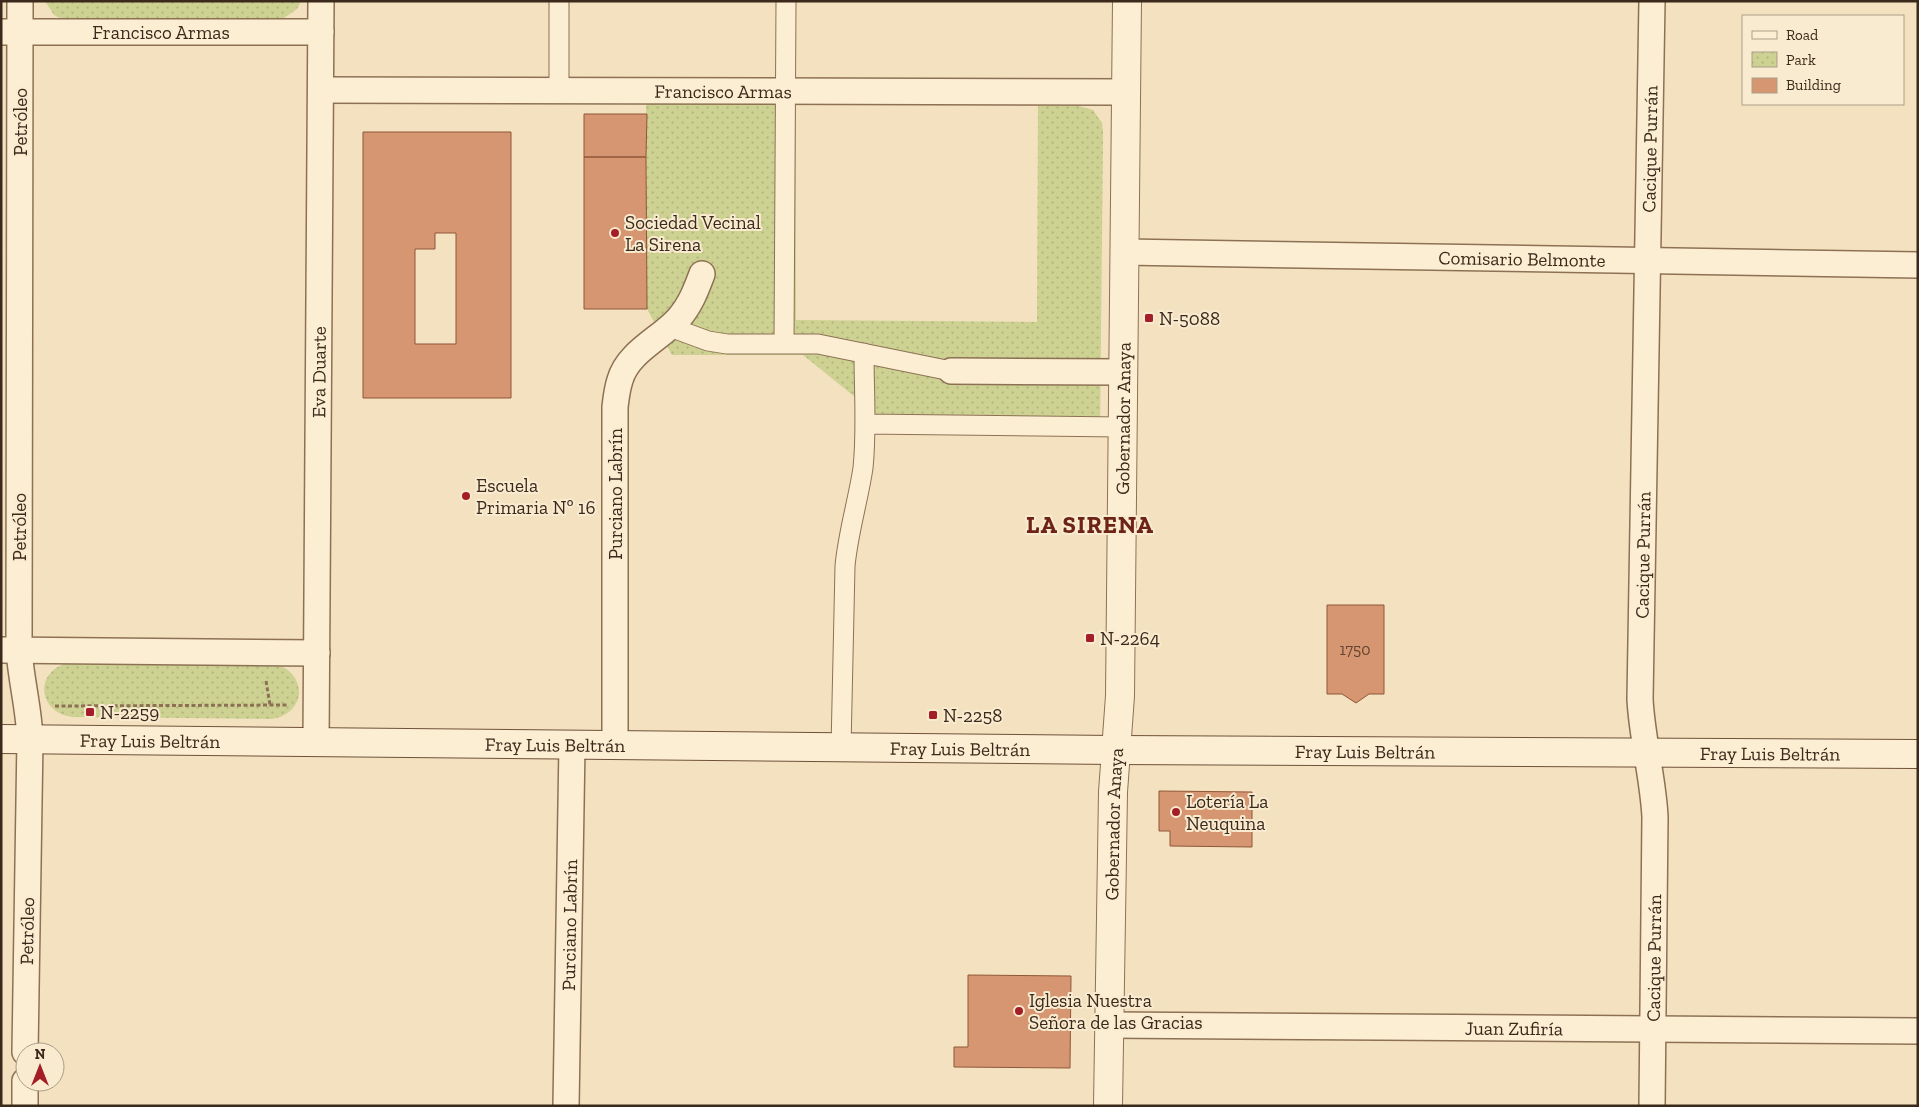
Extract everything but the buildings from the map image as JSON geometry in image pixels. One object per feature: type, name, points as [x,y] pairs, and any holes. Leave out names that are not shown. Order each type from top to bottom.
[{"type":"main road","name":"Gobernador Anaya","points":[[1108,1106],[1112,799],[1120,703],[1127,1]]},
{"type":"main road","name":"Fray Luis Beltrán","points":[[1,739],[841,748],[1918,754]]},
{"type":"street","name":"Petróleo","points":[[20,1],[10,32],[10,650],[28,706],[30,740],[25,1042]]},
{"type":"street","name":"Eva Duarte","points":[[316,742],[321,1]]},
{"type":"street","points":[[559,1],[559,90]]},
{"type":"street","points":[[784,344],[786,1]]},
{"type":"street","name":"Cacique Purrán","points":[[1652,1],[1640,699],[1642,727],[1654,810],[1652,1106]]},
{"type":"street","name":"Francisco Armas","points":[[10,32],[321,32]]},
{"type":"street","name":"Francisco Armas","points":[[321,90],[1126,92]]},
{"type":"street","name":"Comisario Belmonte","points":[[1124,252],[1918,265]]},
{"type":"street","name":"Purciano Labrín","points":[[615,746],[615,407],[617,391],[620,378],[626,366],[635,356],[670,327],[688,306],[702,274]]},
{"type":"street","points":[[670,327],[708,341],[727,344],[818,344],[951,371],[1123,372]]},
{"type":"street","points":[[841,748],[845,566],[847,545],[863,468],[864,353]]},
{"type":"street","points":[[864,424],[1122,427]]},
{"type":"street","points":[[10,650],[317,653]]},
{"type":"street","name":"Purciano Labrín","points":[[566,1106],[572,744]]},
{"type":"street","name":"Juan Zufiría","points":[[1109,1025],[1918,1031]]},
{"type":"street","points":[[25,1092],[25,1106]]},
{"type":"path","points":[[266,680],[270,705]]},
{"type":"path","points":[[49,706],[296,705]]},
{"type":"green space","points":[[45,1],[301,1],[297,9],[281,20],[64,20],[54,15]]},
{"type":"green space","points":[[646,104],[796,104],[796,320],[1037,322],[1038,106],[1079,106],[1093,110],[1102,123],[1103,132],[1100,436],[897,431],[803,355],[672,355],[647,309]]},
{"type":"green space","points":[[72,662],[272,663],[284,667],[292,674],[299,692],[297,701],[292,709],[284,715],[272,719],[72,717],[60,713],[51,707],[46,699],[44,690],[46,680],[51,672],[60,666]]},
{"type":"place","name":"Sociedad Vecinal La Sirena","points":[[615,233]]},
{"type":"place","name":"N-5088","points":[[1149,318]]},
{"type":"place","name":"Escuela Primaria Nº 16","points":[[466,496]]},
{"type":"place","name":"N-2264","points":[[1090,638]]},
{"type":"place","name":"N-2259","points":[[90,712]]},
{"type":"place","name":"N-2258","points":[[933,715]]},
{"type":"place","name":"Lotería La Neuquina","points":[[1176,812]]},
{"type":"place","name":"Iglesia Nuestra Señora de las Gracias","points":[[1019,1011]]},
{"type":"district","name":"LA SIRENA","points":[[1090,524]]}]
